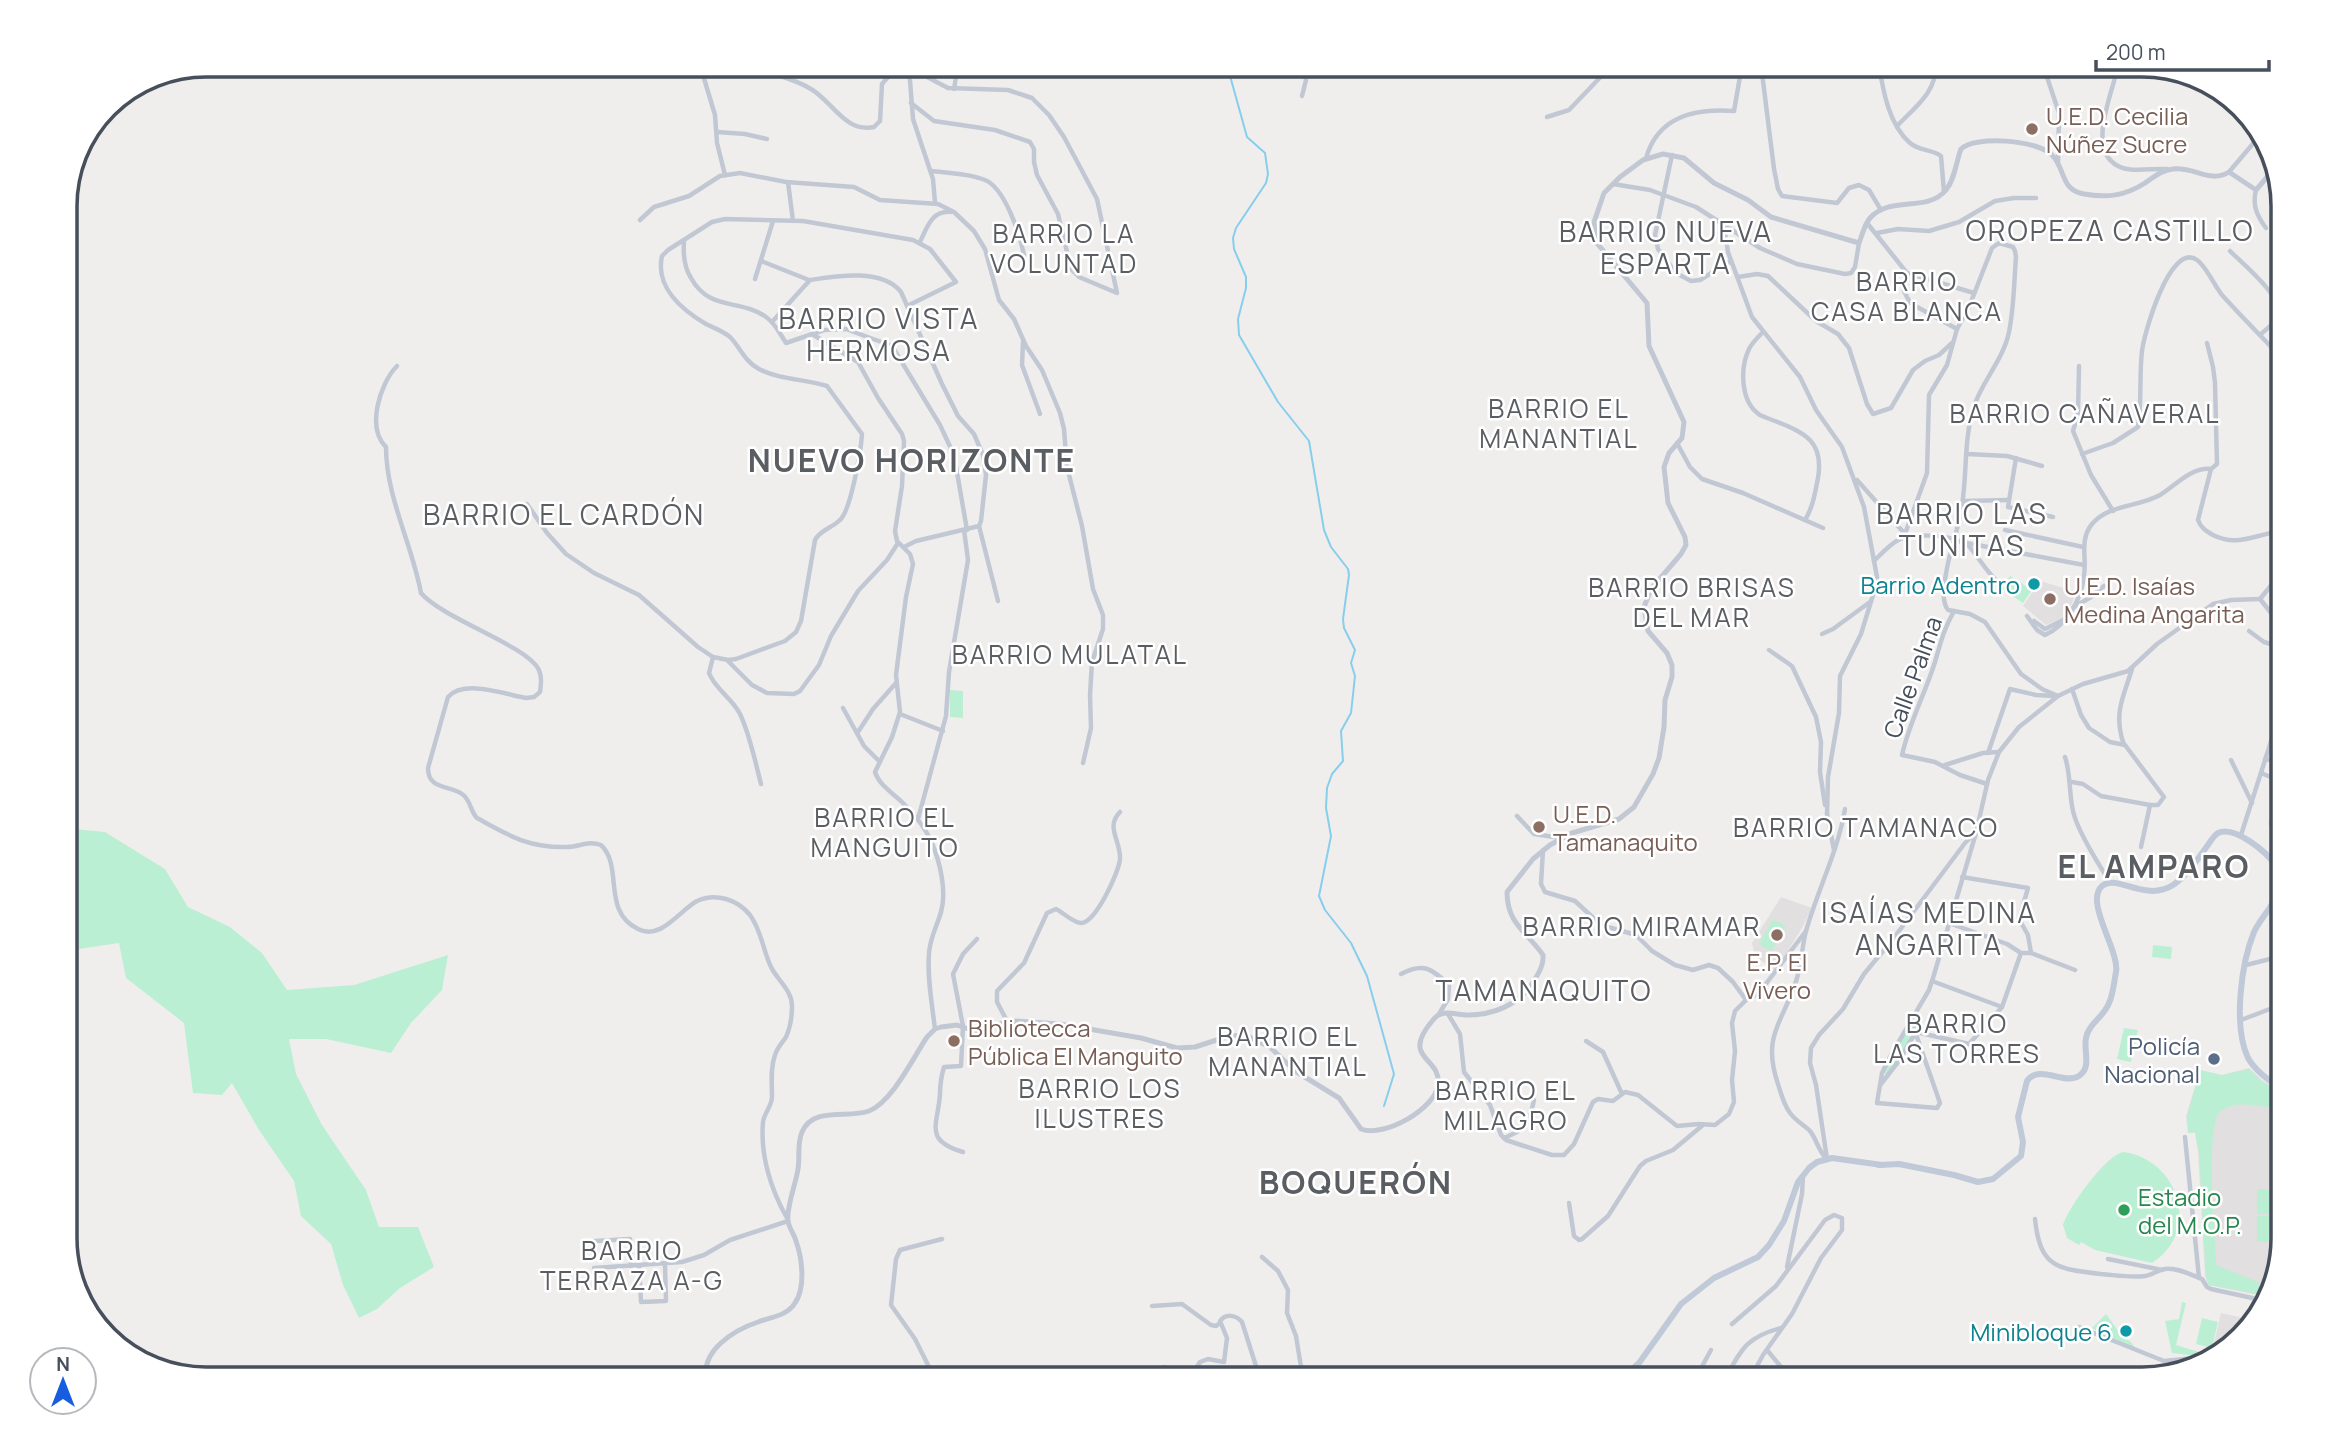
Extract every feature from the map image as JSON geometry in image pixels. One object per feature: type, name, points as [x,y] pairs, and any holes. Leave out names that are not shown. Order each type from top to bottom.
[{"type":"main road","points":[[1635,1367],[1681,1304],[1714,1278],[1758,1257],[1769,1245],[1784,1221],[1803,1173],[1817,1162],[1846,1159],[1879,1165],[1894,1163],[1979,1182],[1993,1180],[2021,1156],[2023,1142],[2018,1116],[2029,1077],[2037,1074],[2075,1078],[2083,1072],[2087,1060],[2086,1036],[2109,1004],[2116,971],[2097,904],[2101,887],[2118,883],[2142,891],[2165,889],[2191,869],[2217,834],[2229,831],[2241,835],[2271,860]]},
{"type":"main road","points":[[2271,903],[2255,931],[2241,991],[2241,1020],[2248,1057],[2263,1076],[2271,1081]]},
{"type":"street","points":[[704,77],[715,115],[725,175]]},
{"type":"street","points":[[781,77],[808,87],[826,100],[845,121],[865,128],[874,127],[880,121],[882,84],[890,77]]},
{"type":"street","points":[[910,77],[916,130],[931,171],[935,203]]},
{"type":"street","points":[[911,103],[934,121],[995,130],[1030,142],[1034,149],[1037,175],[1058,214],[1071,270],[1079,278],[1117,293],[1099,205],[1064,137],[1049,115],[1038,103],[1018,92],[983,88],[954,89],[925,77]]},
{"type":"street","points":[[954,89],[956,77]]},
{"type":"street","points":[[1302,96],[1306,77]]},
{"type":"street","points":[[1547,117],[1569,110],[1601,77]]},
{"type":"street","points":[[1646,158],[1653,140],[1680,116],[1710,111],[1734,111],[1740,77]]},
{"type":"street","points":[[1762,77],[1774,169],[1782,196],[1837,203],[1849,188],[1859,185],[1868,190],[1881,210]]},
{"type":"street","points":[[1881,77],[1885,98],[1897,126],[1913,146],[1940,154],[1944,193]]},
{"type":"street","points":[[1897,126],[1926,97],[1935,77]]},
{"type":"street","points":[[2047,77],[2059,113],[2058,164]]},
{"type":"street","points":[[2115,77],[2102,127],[2102,143],[2110,159],[2118,167],[2192,170],[2211,177],[2222,176],[2229,172],[2254,142]]},
{"type":"street","points":[[717,132],[767,139]]},
{"type":"street","points":[[1612,184],[1636,187],[1696,207],[1748,242],[1797,264],[1845,274],[1853,272],[1867,222],[1893,204],[1929,201],[1944,193],[1951,183],[1961,149],[1970,143],[1998,141],[2032,145],[2052,154],[2069,187],[2079,193],[2122,195],[2171,169]]},
{"type":"street","points":[[1672,155],[1655,239],[1658,249],[1676,273],[1685,279],[1696,281],[1731,261]]},
{"type":"street","points":[[788,1220],[798,1169],[800,1136],[805,1126],[825,1115],[859,1114],[878,1107],[935,1029],[951,1025],[982,1031],[1007,1021],[1060,1024],[1141,1038],[1177,1048],[1195,1047],[1228,1036],[1252,1037],[1270,1047],[1295,1071],[1339,1098],[1360,1128],[1371,1132],[1399,1124],[1423,1106],[1437,1090],[1438,1077],[1418,1041],[1434,1017],[1447,1013],[1475,1015],[1505,1007],[1522,997],[1541,968],[1543,955],[1517,926],[1507,896],[1512,884],[1543,850],[1561,838],[1619,819],[1630,811],[1653,774],[1662,748],[1665,701],[1672,677],[1672,666],[1667,653],[1648,631],[1644,607],[1651,589],[1686,545],[1685,537],[1668,503],[1665,482],[1665,462],[1684,432],[1684,422],[1649,346],[1647,303],[1595,239],[1597,211],[1604,193],[1646,158],[1672,155],[1684,158],[1714,183],[1748,200],[1771,217],[1859,243]]},
{"type":"street","points":[[931,171],[974,177],[992,185],[1015,223],[1024,255]]},
{"type":"street","points":[[2229,172],[2256,190]]},
{"type":"street","points":[[640,220],[654,207],[689,196],[712,180],[725,175],[753,174],[788,182],[854,187],[886,201],[935,203],[954,212],[974,231],[982,243],[999,300],[1014,319],[1046,379],[1063,423],[1067,467],[1082,526],[1093,589],[1104,620],[1092,662],[1091,728],[1083,763]]},
{"type":"street","points":[[2266,228],[2257,215],[2254,202],[2256,190],[2268,176]]},
{"type":"street","points":[[788,182],[793,221]]},
{"type":"street","points":[[1877,233],[1898,229],[1920,232],[1937,229],[1959,222],[1995,201],[2036,198]]},
{"type":"street","points":[[920,242],[935,215],[945,211],[954,212]]},
{"type":"street","points":[[527,504],[566,554],[594,573],[639,595],[713,657],[728,660],[785,641],[796,632],[801,621],[814,540],[819,533],[840,521],[849,504],[862,434],[827,386],[760,370],[747,360],[728,336],[692,315],[674,299],[664,279],[661,260],[668,250],[717,220],[793,221],[920,242],[937,256],[956,282],[907,306]]},
{"type":"street","points":[[755,279],[773,221]]},
{"type":"street","points":[[1867,222],[1907,273],[1974,293]]},
{"type":"street","points":[[1724,227],[1731,261],[1752,317],[1762,333],[1800,377],[1816,410],[1838,438],[1856,479],[1874,561],[1877,582],[1861,634],[1840,676],[1839,713],[1828,777],[1827,815]]},
{"type":"street","points":[[684,240],[683,252],[687,271],[705,297],[762,315],[772,322],[786,343],[824,330],[846,328],[889,344],[895,349],[935,416],[954,455],[966,530],[968,565],[949,672],[948,707],[918,820]]},
{"type":"street","points":[[1906,535],[1927,473],[1929,395],[1947,365],[1956,329],[1992,248],[2000,243],[2013,247],[2015,251],[2011,324],[2000,360],[1974,406],[1968,432],[1963,501],[1944,592],[1945,605],[1948,610],[1969,614],[1984,622],[2021,674],[2042,689],[2059,696]]},
{"type":"street","points":[[2230,251],[2271,293]]},
{"type":"street","points":[[2082,454],[2113,443],[2138,427],[2143,345],[2164,283],[2180,258],[2190,257],[2199,261],[2224,296],[2271,347]]},
{"type":"street","points":[[761,261],[810,280],[861,276],[877,278],[897,287],[958,416],[974,433],[983,455],[986,475],[981,521],[978,526],[916,541],[904,547]]},
{"type":"street","points":[[1907,273],[1904,291],[1910,303],[1956,329]]},
{"type":"street","points":[[1738,278],[1756,274],[1768,276],[1816,321],[1838,334],[1849,348],[1867,404],[1873,414],[1891,408],[1913,370],[1939,355],[1952,342]]},
{"type":"street","points":[[772,322],[810,280]]},
{"type":"street","points":[[2260,335],[2271,325]]},
{"type":"street","points":[[1762,333],[1752,343],[1746,356],[1744,384],[1749,401],[1760,415],[1806,436],[1818,450],[1820,462],[1817,483],[1805,520]]},
{"type":"street","points":[[812,334],[858,362],[902,434],[905,448],[895,531],[898,543],[910,554],[913,565],[906,597],[896,682],[900,714],[892,737],[874,772],[918,820],[932,842],[942,888],[942,909],[928,955],[935,1029]]},
{"type":"street","points":[[1024,341],[1022,365],[1040,415]]},
{"type":"street","points":[[2207,343],[2215,383],[2217,464],[2211,469],[2197,516],[2200,526],[2226,541],[2234,542],[2271,534]]},
{"type":"street","points":[[397,366],[385,382],[376,422],[382,443],[386,447],[390,483],[421,593],[472,627],[528,658],[539,671],[541,681],[540,692],[534,697],[526,698],[467,687],[453,692],[448,697],[428,768],[430,779],[435,784],[462,793],[477,818],[522,842],[568,847],[585,843],[601,845],[609,858],[618,908],[636,928],[650,931],[662,927],[673,922],[698,901],[711,898],[735,902],[750,916],[762,939],[772,969],[792,999],[787,1035],[775,1055],[770,1088],[772,1100],[764,1116],[762,1131],[770,1184],[797,1245],[801,1275],[798,1298],[785,1313],[751,1325],[718,1346],[706,1360],[705,1367]]},
{"type":"street","points":[[2078,366],[2078,414],[2073,430],[2099,491],[2113,511]]},
{"type":"street","points":[[1677,443],[1690,467],[1702,479],[1743,493],[1823,528]]},
{"type":"street","points":[[1967,454],[1996,454],[2042,466]]},
{"type":"street","points":[[2016,458],[2008,507],[2053,517]]},
{"type":"street","points":[[2104,586],[2071,612],[2045,629],[2027,616],[2045,635],[2064,623],[2071,612],[2084,575],[2084,537],[2094,522],[2130,504],[2152,499],[2202,469],[2211,469]]},
{"type":"street","points":[[1856,479],[1906,535]]},
{"type":"street","points":[[1963,501],[2009,500]]},
{"type":"street","points":[[978,526],[998,601]]},
{"type":"street","points":[[2005,530],[2083,547]]},
{"type":"street","points":[[1874,561],[1906,535],[1954,538],[1966,543],[2084,565]]},
{"type":"street","points":[[728,660],[752,685],[767,693],[794,694],[800,691],[819,665],[831,636],[858,591],[887,560],[898,543]]},
{"type":"street","points":[[1966,543],[1983,562],[1988,574],[1999,583]]},
{"type":"street","points":[[1911,1020],[1940,1103],[1937,1108],[1877,1103],[1880,1085],[1891,1055],[1932,981],[1976,833],[1987,784],[1999,752],[2019,727],[2072,689],[2133,668],[2157,644],[2213,604],[2260,599],[2271,585]]},
{"type":"street","points":[[2260,599],[2271,613]]},
{"type":"street","points":[[1822,634],[1871,602]]},
{"type":"street","name":"Calle Palma","points":[[1944,766],[1902,755],[1906,737],[1935,663],[1940,641],[1954,611]]},
{"type":"street","points":[[2249,631],[2271,645]]},
{"type":"street","points":[[1769,650],[1793,666],[1816,717],[1821,742],[1821,783],[1834,850]]},
{"type":"street","points":[[713,657],[709,673],[740,715],[761,784]]},
{"type":"street","points":[[2071,782],[2083,784],[2101,796],[2150,805],[2161,803],[2163,794],[2125,745],[2119,730],[2119,715],[2133,668]]},
{"type":"street","points":[[858,732],[896,682]]},
{"type":"street","points":[[1988,753],[2010,689],[2036,695],[2059,696]]},
{"type":"street","points":[[2072,689],[2081,715],[2090,728],[2109,742],[2125,745]]},
{"type":"street","points":[[843,708],[864,746],[878,761]]},
{"type":"street","points":[[900,714],[943,731]]},
{"type":"street","points":[[2241,835],[2271,739]]},
{"type":"street","points":[[1944,766],[1999,752]]},
{"type":"street","points":[[2066,757],[2075,818],[2110,883]]},
{"type":"street","points":[[2265,759],[2271,760]]},
{"type":"street","points":[[2231,760],[2252,803]]},
{"type":"street","points":[[1944,766],[1960,775],[1987,784]]},
{"type":"street","points":[[2261,773],[2271,778]]},
{"type":"street","points":[[2141,847],[2150,805]]},
{"type":"street","points":[[1827,1159],[1819,1152],[1809,1130],[1788,1110],[1772,1062],[1773,1034],[1794,989],[1806,931],[1834,850],[1845,808]]},
{"type":"street","points":[[1007,1021],[997,1002],[997,991],[1024,963],[1047,913],[1056,909],[1079,923],[1086,922],[1105,896],[1120,862],[1120,851],[1113,827],[1113,821],[1120,812]]},
{"type":"street","points":[[1517,816],[1534,834],[1561,838]]},
{"type":"street","points":[[1827,1159],[1810,1058],[1813,1043],[1843,1009],[1864,974],[1976,833]]},
{"type":"street","points":[[1543,850],[1541,884],[1545,892],[1575,901],[1601,925],[1632,933],[1652,951],[1675,965],[1693,970],[1709,965],[1718,968],[1746,1000]]},
{"type":"street","points":[[1962,877],[2028,888],[2019,919],[2030,938],[2031,953]]},
{"type":"street","points":[[1949,923],[2007,944],[2021,953],[2031,953],[2075,970]]},
{"type":"street","points":[[1447,1013],[1460,1034],[1464,1072],[1490,1105],[1504,1138],[1552,1155],[1564,1155],[1571,1149],[1593,1102],[1598,1099],[1613,1101],[1628,1092],[1639,1095],[1677,1126],[1719,1124],[1732,1108],[1735,1056],[1732,1023],[1735,1010],[1759,993],[1806,931]]},
{"type":"street","points":[[963,1152],[944,1144],[934,1122],[944,1067],[961,1066],[962,1026],[954,969],[977,939]]},
{"type":"street","points":[[1916,1032],[1969,1044],[2002,1007],[2021,953]]},
{"type":"street","points":[[2246,965],[2271,959]]},
{"type":"street","points":[[1401,974],[1418,967],[1426,967],[1449,985],[1448,999],[1439,1014]]},
{"type":"street","points":[[1932,981],[2002,1007]]},
{"type":"street","points":[[2241,1020],[2271,1009]]},
{"type":"street","points":[[1880,1085],[1916,1032]]},
{"type":"street","points":[[1586,1041],[1603,1052],[1622,1094]]},
{"type":"street","points":[[1504,1138],[1527,1125],[1534,1100]]},
{"type":"street","points":[[1569,1203],[1574,1236],[1578,1240],[1582,1239],[1608,1216],[1640,1166],[1673,1150],[1703,1124]]},
{"type":"street","points":[[2185,1137],[2201,1278],[2211,1289],[2256,1299]]},
{"type":"street","points":[[1786,1271],[1802,1194],[1803,1173]]},
{"type":"street","points":[[1732,1324],[1776,1286],[1825,1220],[1834,1214],[1842,1218],[1842,1230],[1821,1258],[1800,1301],[1757,1367]]},
{"type":"street","points":[[2035,1219],[2041,1250],[2048,1259],[2063,1268],[2141,1277],[2173,1269],[2201,1278]]},
{"type":"street","points":[[594,1268],[665,1264],[704,1255],[730,1240],[788,1220]]},
{"type":"street","points":[[595,1241],[630,1239],[631,1266]]},
{"type":"street","points":[[929,1367],[915,1339],[893,1311],[890,1299],[896,1259],[900,1251],[942,1239]]},
{"type":"street","points":[[1262,1257],[1278,1271],[1288,1290],[1287,1314],[1296,1336],[1301,1367]]},
{"type":"street","points":[[2108,1259],[2162,1270]]},
{"type":"street","points":[[639,1265],[641,1301],[666,1301],[665,1264]]},
{"type":"street","points":[[1152,1306],[1182,1304],[1216,1326],[1222,1318],[1230,1315],[1239,1318],[1257,1367]]},
{"type":"street","points":[[1196,1367],[1199,1362],[1208,1359],[1224,1362],[1227,1338],[1220,1323]]},
{"type":"street","points":[[2079,1327],[2153,1358],[2171,1361],[2185,1359]]},
{"type":"street","points":[[1732,1367],[1744,1348],[1759,1334],[1782,1328]]},
{"type":"street","points":[[1702,1367],[1711,1350]]},
{"type":"street","points":[[1767,1350],[1781,1367]]},
{"type":"shaded area","name":"U.E.D. Isaías Medina Angarita","points":[[2040,581],[2077,592],[2066,616],[2046,625],[2023,606]]},
{"type":"shaded area","name":"E.P. El Vivero","points":[[1781,897],[1812,908],[1775,971],[1755,956],[1752,943]]},
{"type":"shaded area","points":[[2249,1068],[2271,1086],[2270,1255],[2257,1295],[2208,1285],[2205,1276],[2198,1152],[2195,1133],[2188,1133],[2186,1116],[2200,1070],[2222,1075]]},
{"type":"shaded area","points":[[2221,1313],[2243,1318],[2221,1340],[2214,1345]]},
{"type":"green space","points":[[2010,576],[2032,590],[2023,603],[2002,589]]},
{"type":"green space","points":[[950,690],[963,691],[963,718],[950,717]]},
{"type":"green space","points":[[77,829],[105,832],[165,869],[188,907],[230,927],[262,953],[287,990],[354,985],[448,955],[442,990],[411,1023],[391,1053],[326,1039],[289,1039],[296,1074],[322,1125],[366,1190],[379,1227],[418,1227],[434,1267],[400,1288],[377,1309],[359,1318],[343,1285],[331,1244],[301,1216],[294,1181],[259,1130],[232,1083],[222,1095],[193,1093],[184,1023],[126,978],[119,943],[77,949]]},
{"type":"green space","points":[[1773,919],[1786,927],[1771,951],[1759,944]]},
{"type":"green space","points":[[2153,945],[2172,947],[2171,959],[2152,957]]},
{"type":"green space","points":[[2124,1028],[2138,1030],[2131,1062],[2117,1059]]},
{"type":"green space","points":[[1905,1034],[1911,1037],[1885,1075],[1884,1072]]},
{"type":"green space","points":[[2249,1069],[2271,1087],[2271,1109],[2239,1105],[2223,1109],[2217,1115],[2212,1150],[2216,1265],[2262,1284],[2258,1294],[2209,1285],[2206,1276],[2199,1152],[2195,1132],[2188,1133],[2187,1116],[2200,1070],[2222,1075]]},
{"type":"green space","name":"Estadio del M.O.P.","points":[[2123,1152],[2142,1158],[2158,1168],[2170,1182],[2177,1198],[2180,1216],[2176,1234],[2167,1250],[2152,1263],[2095,1250],[2081,1242],[2079,1245],[2067,1238],[2063,1225],[2072,1207],[2097,1173],[2106,1163]]},
{"type":"green space","points":[[2257,1189],[2271,1189],[2271,1214],[2257,1214]]},
{"type":"green space","points":[[2257,1216],[2271,1216],[2271,1242],[2257,1242]]},
{"type":"green space","points":[[2182,1302],[2186,1303],[2176,1345],[2198,1354],[2172,1353],[2165,1321],[2179,1319]]},
{"type":"green space","points":[[2106,1314],[2124,1339],[2130,1341],[2136,1349],[2092,1328]]},
{"type":"green space","points":[[2202,1318],[2218,1322],[2213,1346],[2196,1344]]},
{"type":"waterway","points":[[1230,77],[1247,137],[1265,153],[1268,174],[1266,183],[1236,228],[1233,238],[1234,249],[1246,277],[1238,319],[1239,335],[1278,402],[1309,441],[1324,530],[1331,547],[1348,569],[1349,575],[1343,619],[1344,628],[1355,650],[1351,663],[1355,676],[1351,713],[1341,731],[1343,761],[1332,774],[1327,788],[1326,808],[1331,836],[1319,896],[1325,910],[1351,943],[1367,976],[1394,1074],[1384,1106]]},
{"type":"place","name":"U.E.D. Cecilia Núñez Sucre","points":[[2032,129]]},
{"type":"place","name":"Barrio Adentro","points":[[2034,584]]},
{"type":"place","name":"U.E.D. Isaías Medina Angarita","points":[[2050,599]]},
{"type":"place","name":"U.E.D. Tamanaquito","points":[[1539,827]]},
{"type":"place","name":"E.P. El Vivero","points":[[1777,935]]},
{"type":"place","name":"Bibliotecca Pública El Manguito","points":[[954,1041]]},
{"type":"place","name":"Policía Nacional","points":[[2214,1059]]},
{"type":"place","name":"Estadio del M.O.P.","points":[[2124,1210]]},
{"type":"place","name":"Minibloque 6","points":[[2126,1331]]},
{"type":"district","name":"OROPEZA CASTILLO","points":[[2110,230]]},
{"type":"district","name":"BARRIO NUEVA ESPARTA","points":[[1666,247]]},
{"type":"district","name":"BARRIO LA VOLUNTAD","points":[[1064,248]]},
{"type":"district","name":"BARRIO CASA BLANCA","points":[[1907,296]]},
{"type":"district","name":"BARRIO VISTA HERMOSA","points":[[879,334]]},
{"type":"district","name":"BARRIO CAÑAVERAL","points":[[2085,413]]},
{"type":"district","name":"BARRIO EL MANANTIAL","points":[[1559,422]]},
{"type":"district","name":"NUEVO HORIZONTE","points":[[912,460]]},
{"type":"district","name":"BARRIO EL CARDÓN","points":[[564,514]]},
{"type":"district","name":"BARRIO LAS TUNITAS","points":[[1962,529]]},
{"type":"district","name":"BARRIO BRISAS DEL MAR","points":[[1692,602]]},
{"type":"district","name":"BARRIO MULATAL","points":[[1070,654]]},
{"type":"district","name":"BARRIO TAMANACO","points":[[1866,827]]},
{"type":"district","name":"BARRIO EL MANGUITO","points":[[885,832]]},
{"type":"district","name":"EL AMPARO","points":[[2154,866]]},
{"type":"district","name":"BARRIO MIRAMAR","points":[[1642,926]]},
{"type":"district","name":"ISAÍAS MEDINA ANGARITA","points":[[1929,928]]},
{"type":"district","name":"TAMANAQUITO","points":[[1544,990]]},
{"type":"district","name":"BARRIO LAS TORRES","points":[[1957,1038]]},
{"type":"district","name":"BARRIO EL MANANTIAL","points":[[1288,1051]]},
{"type":"district","name":"BARRIO LOS ILUSTRES","points":[[1100,1103]]},
{"type":"district","name":"BARRIO EL MILAGRO","points":[[1506,1105]]},
{"type":"district","name":"BOQUERÓN","points":[[1356,1182]]},
{"type":"district","name":"BARRIO TERRAZA A-G","points":[[632,1265]]}]
